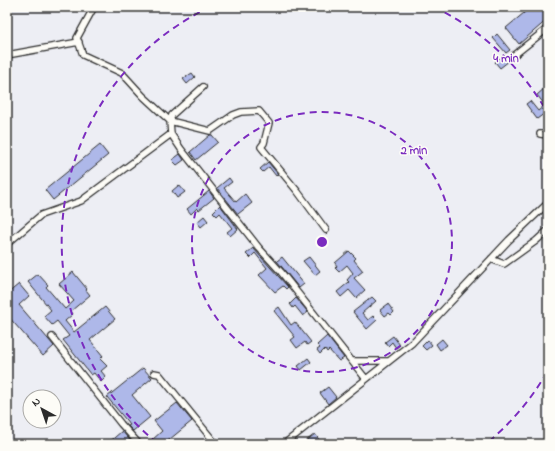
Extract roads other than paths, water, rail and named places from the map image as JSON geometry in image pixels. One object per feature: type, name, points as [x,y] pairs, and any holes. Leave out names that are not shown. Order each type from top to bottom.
[{"type":"street","points":[[94,7],[77,38],[83,55],[122,73],[143,96],[170,121],[210,131],[233,115],[241,112],[258,111],[269,124],[264,143],[261,147],[298,192],[326,230]]},
{"type":"street","points":[[514,55],[548,28]]},
{"type":"street","points":[[7,55],[79,42]]},
{"type":"street","points":[[203,87],[172,115],[170,121],[171,134],[181,149],[259,248],[281,272],[366,379]]},
{"type":"street","points":[[7,244],[41,215],[81,201],[171,134]]},
{"type":"street","points":[[540,134],[548,135]]},
{"type":"street","points":[[284,444],[412,343],[491,258],[548,203]]},
{"type":"street","points":[[491,258],[504,264],[536,241],[548,230]]},
{"type":"street","points":[[52,337],[121,424],[139,444]]},
{"type":"street","points":[[352,361],[389,361]]},
{"type":"street","points":[[154,373],[159,374],[216,444]]}]
